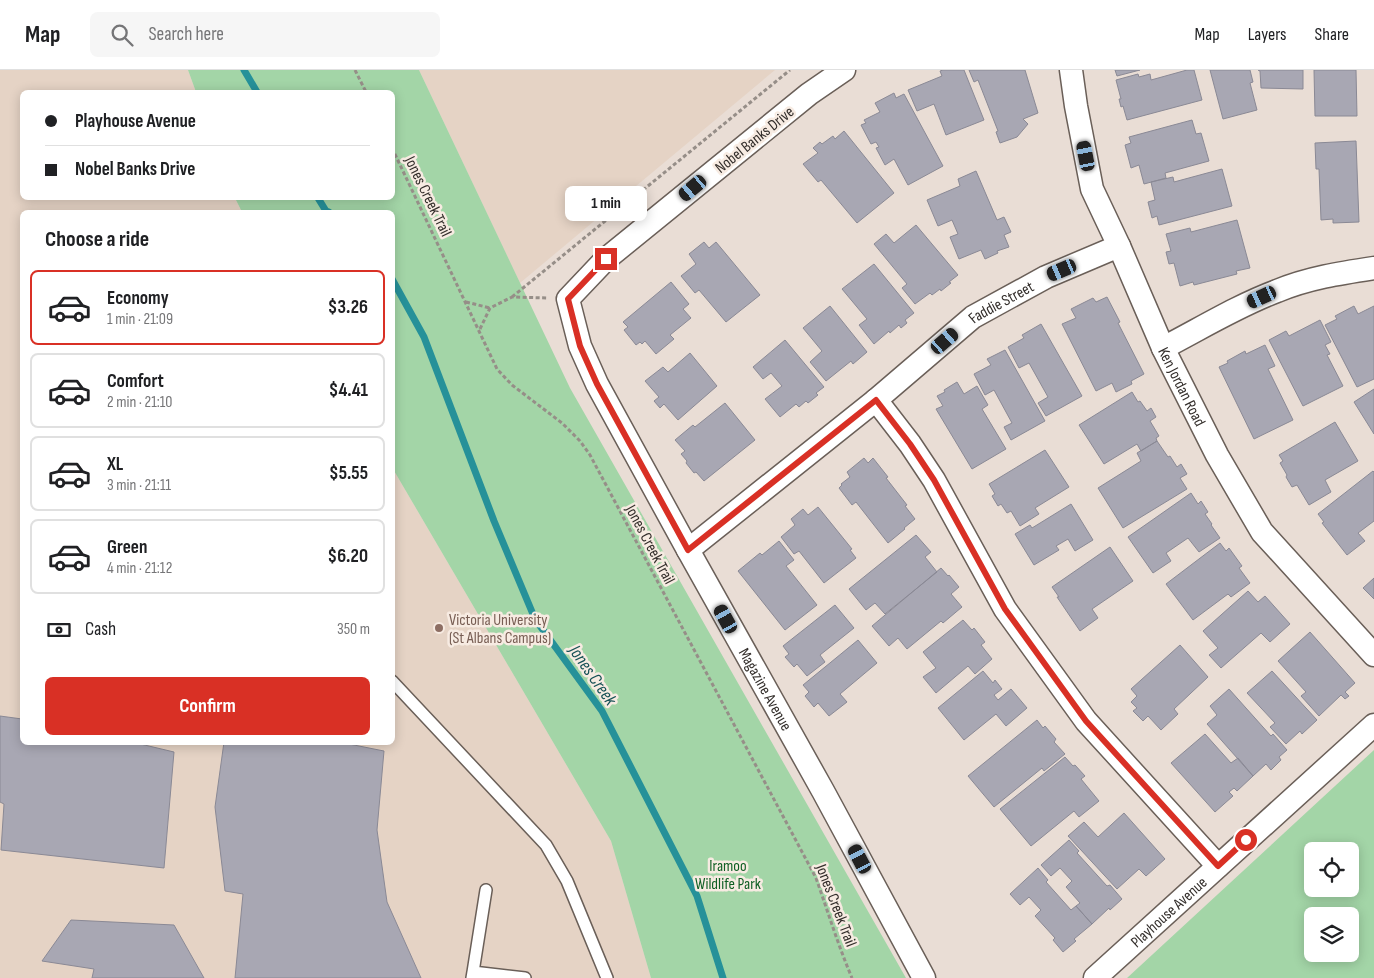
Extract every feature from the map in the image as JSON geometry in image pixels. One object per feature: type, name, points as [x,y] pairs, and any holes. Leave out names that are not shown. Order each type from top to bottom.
[{"type":"street","name":"Nobel Banks Drive","points":[[568,299],[606,259],[808,94],[844,70]]},
{"type":"street","name":"Ken Jordan Road","points":[[1070,71],[1092,189],[1163,348],[1218,455],[1262,532],[1374,655]]},
{"type":"street","name":"Faddie Street","points":[[688,550],[876,400],[973,317],[1046,277],[1118,246]]},
{"type":"street","points":[[1163,348],[1277,291],[1323,276],[1374,268]]},
{"type":"street","name":"Magazine Avenue","points":[[568,299],[580,346],[597,384],[823,791],[924,978]]},
{"type":"street","points":[[876,400],[910,444],[934,480],[1005,609],[1086,721],[1218,866]]},
{"type":"street","name":"Playhouse Avenue","points":[[1095,978],[1374,725]]},
{"type":"lane","points":[[395,684],[546,845],[567,880],[607,978]]},
{"type":"lane","points":[[486,890],[473,975],[525,978]]},
{"type":"path","points":[[355,70],[365,90]]},
{"type":"path","points":[[479,330],[490,308],[512,297],[790,70]]},
{"type":"path","name":"Jones Creek Trail","points":[[395,154],[497,369],[512,385],[562,423],[580,441],[590,455],[816,878],[839,947],[852,978]]},
{"type":"path","points":[[512,297],[568,299]]},
{"type":"path","points":[[466,302],[490,308]]},
{"type":"shaded area","name":"Victoria University (St Albans Campus)","points":[[0,70],[188,70],[195,90],[20,90],[20,200],[236,200],[241,210],[20,210],[20,745],[395,745],[395,472],[611,841],[651,978],[0,978]]},
{"type":"shaded area","points":[[419,70],[775,70],[520,283]]},
{"type":"green space","name":"Iramoo Wildlife Park","points":[[188,70],[419,70],[570,388],[906,978],[651,978],[611,841],[395,472],[395,210],[241,210],[236,200],[395,200],[395,90],[195,90]]},
{"type":"green space","points":[[1374,750],[1374,978],[1127,978]]},
{"type":"building","points":[[964,70],[984,120],[946,135],[934,104],[917,111],[908,90],[942,76],[940,71]]},
{"type":"building","points":[[969,70],[1025,70],[1038,113],[1023,119],[1028,124],[1017,137],[1000,143],[996,132],[998,131],[978,80],[974,82]]},
{"type":"building","points":[[1115,70],[1140,70],[1117,76]]},
{"type":"building","points":[[1187,70],[1194,70],[1202,100],[1127,120],[1123,106],[1121,107],[1116,80],[1138,74],[1139,77],[1150,74],[1151,80]]},
{"type":"building","points":[[1210,70],[1250,70],[1253,82],[1250,83],[1257,110],[1223,119]]},
{"type":"building","points":[[1258,70],[1303,70],[1303,89],[1261,88],[1260,71]]},
{"type":"building","points":[[1314,70],[1356,70],[1357,116],[1315,116]]},
{"type":"building","points":[[894,93],[896,98],[904,94],[943,166],[908,185],[894,159],[885,165],[876,148],[879,147],[876,142],[871,144],[861,125],[866,123],[864,120],[880,112],[875,103]]},
{"type":"building","points":[[1192,120],[1196,134],[1201,133],[1209,161],[1165,173],[1166,178],[1144,184],[1139,165],[1131,168],[1125,145],[1131,143],[1129,137]]},
{"type":"building","points":[[844,131],[894,193],[857,223],[821,180],[818,182],[803,164],[818,153],[813,148],[820,142],[822,144],[833,136],[835,139]]},
{"type":"building","points":[[1356,141],[1359,222],[1333,223],[1333,219],[1321,220],[1319,169],[1316,169],[1315,143]]},
{"type":"building","points":[[1222,169],[1232,206],[1159,225],[1157,216],[1152,218],[1148,202],[1155,200],[1151,182],[1173,177],[1174,182]]},
{"type":"building","points":[[976,171],[997,220],[1004,217],[1011,232],[1004,235],[1009,247],[997,251],[998,253],[985,259],[981,250],[959,259],[950,237],[958,234],[952,220],[938,226],[927,200],[960,186],[958,179]]},
{"type":"building","points":[[1237,220],[1250,268],[1236,271],[1237,274],[1194,285],[1193,282],[1180,286],[1174,263],[1169,264],[1166,252],[1171,251],[1166,234],[1190,228],[1191,232]]},
{"type":"building","points":[[916,225],[958,275],[941,291],[940,289],[932,295],[930,293],[915,304],[902,288],[907,284],[874,244],[886,234],[894,243]]},
{"type":"building","points":[[704,242],[709,248],[716,242],[760,295],[726,322],[699,290],[695,293],[681,276],[696,264],[689,254]]},
{"type":"building","points":[[874,264],[914,313],[905,320],[907,323],[901,328],[899,325],[874,344],[859,325],[867,319],[842,289]]},
{"type":"building","points":[[671,282],[689,304],[683,309],[691,318],[670,335],[674,339],[656,354],[645,341],[642,344],[640,342],[636,345],[624,330],[628,327],[623,322]]},
{"type":"building","points":[[1107,297],[1144,374],[1131,381],[1132,384],[1116,392],[1112,383],[1096,391],[1062,324],[1076,318],[1071,309],[1093,298],[1096,302]]},
{"type":"building","points":[[830,306],[867,352],[853,364],[851,361],[826,381],[810,362],[822,351],[803,328]]},
{"type":"building","points":[[1354,306],[1358,314],[1374,306],[1374,379],[1357,387],[1325,325],[1337,319],[1335,316]]},
{"type":"building","points":[[1320,320],[1331,342],[1325,345],[1330,354],[1327,355],[1343,386],[1303,406],[1269,340],[1286,331],[1289,336]]},
{"type":"building","points":[[1041,324],[1082,396],[1046,416],[1038,403],[1048,397],[1029,363],[1019,368],[1008,347],[1024,338],[1022,335]]},
{"type":"building","points":[[785,340],[824,387],[808,403],[806,401],[799,407],[796,404],[780,417],[765,399],[782,386],[771,373],[763,379],[753,367]]},
{"type":"building","points":[[1265,345],[1275,366],[1268,369],[1293,420],[1254,439],[1219,367],[1245,351],[1246,354]]},
{"type":"building","points":[[1005,350],[1045,421],[1011,440],[1004,427],[1012,423],[994,390],[985,395],[974,374],[991,365],[987,359]]},
{"type":"building","points":[[690,353],[717,386],[678,420],[664,404],[660,408],[654,401],[659,397],[645,381],[663,367],[668,372]]},
{"type":"building","points":[[957,382],[964,394],[977,386],[988,405],[982,409],[1006,449],[972,469],[936,409],[943,406],[937,396]]},
{"type":"building","points":[[1374,389],[1374,434],[1354,402]]},
{"type":"building","points":[[1132,392],[1147,411],[1151,408],[1156,417],[1150,421],[1159,436],[1156,438],[1157,441],[1141,451],[1137,444],[1104,464],[1079,425]]},
{"type":"building","points":[[725,403],[755,440],[704,481],[686,463],[687,461],[681,454],[685,451],[675,440]]},
{"type":"building","points":[[1335,422],[1358,461],[1325,480],[1331,492],[1309,505],[1297,485],[1292,487],[1286,477],[1287,475],[1280,463],[1283,461],[1279,455]]},
{"type":"building","points":[[1157,441],[1177,467],[1181,464],[1187,474],[1180,478],[1187,489],[1123,528],[1098,488],[1141,461],[1137,453]]},
{"type":"building","points":[[1045,450],[1069,487],[1035,508],[1039,514],[1020,526],[1011,511],[1007,513],[1001,504],[998,506],[992,496],[995,494],[989,484]]},
{"type":"building","points":[[864,458],[868,463],[873,458],[888,477],[886,478],[907,505],[905,506],[915,519],[888,543],[856,502],[852,505],[839,488],[850,477],[847,472]]},
{"type":"building","points":[[1373,471],[1374,521],[1358,533],[1365,541],[1347,555],[1322,523],[1324,522],[1318,514]]},
{"type":"building","points":[[1191,493],[1198,504],[1201,501],[1208,512],[1205,514],[1220,538],[1199,552],[1188,538],[1166,553],[1171,561],[1153,573],[1128,537]]},
{"type":"building","points":[[1071,504],[1093,540],[1075,551],[1068,539],[1056,546],[1059,550],[1034,565],[1015,534],[1030,525],[1032,528]]},
{"type":"building","points":[[818,507],[852,549],[850,550],[856,558],[824,583],[799,551],[794,554],[781,537],[795,525],[791,519],[803,509],[808,515]]},
{"type":"building","points":[[916,535],[931,552],[925,557],[937,572],[885,614],[875,603],[866,610],[849,589]]},
{"type":"building","points":[[779,541],[794,560],[786,566],[817,605],[785,630],[738,571],[760,553],[762,555]]},
{"type":"building","points":[[1220,543],[1226,551],[1229,548],[1242,566],[1239,568],[1250,583],[1231,597],[1228,594],[1193,620],[1166,584]]},
{"type":"building","points":[[1110,547],[1133,581],[1092,609],[1098,618],[1080,631],[1052,587]]},
{"type":"building","points":[[941,568],[959,587],[951,594],[962,607],[943,623],[941,621],[907,649],[898,638],[889,646],[872,626]]},
{"type":"building","points":[[1374,578],[1374,599],[1363,588]]},
{"type":"building","points":[[1248,591],[1258,602],[1265,596],[1290,624],[1270,642],[1261,633],[1221,668],[1209,655],[1218,648],[1203,631]]},
{"type":"building","points":[[835,605],[854,628],[820,655],[825,662],[807,676],[797,664],[794,667],[785,657],[789,654],[783,646]]},
{"type":"building","points":[[963,620],[972,630],[974,628],[985,642],[981,645],[992,659],[975,674],[968,666],[936,693],[923,677],[936,668],[923,652]]},
{"type":"building","points":[[1310,632],[1355,683],[1345,692],[1349,696],[1345,699],[1341,695],[1319,716],[1301,696],[1306,692],[1278,661]]},
{"type":"building","points":[[858,640],[877,663],[840,694],[847,702],[829,716],[818,703],[814,707],[805,696],[809,692],[803,685]]},
{"type":"building","points":[[1180,645],[1208,677],[1174,709],[1178,714],[1161,730],[1148,716],[1143,721],[1133,711],[1137,708],[1131,702],[1137,696],[1131,689]]},
{"type":"building","points":[[983,671],[993,683],[995,680],[1002,689],[994,695],[998,700],[1011,689],[1027,708],[1006,726],[996,714],[964,740],[938,708]]},
{"type":"building","points":[[1272,671],[1317,720],[1302,734],[1300,731],[1286,744],[1270,727],[1275,723],[1247,693]]},
{"type":"building","points":[[1229,689],[1271,736],[1273,734],[1287,750],[1279,757],[1281,760],[1271,770],[1266,764],[1253,776],[1207,724],[1217,715],[1210,706]]},
{"type":"building","points":[[0,716],[20,719],[20,745],[145,745],[174,752],[164,868],[1,850],[4,804],[0,802]]},
{"type":"building","points":[[1037,720],[1056,739],[1054,742],[1065,754],[1044,771],[1042,768],[994,807],[968,776]]},
{"type":"building","points":[[1205,734],[1231,763],[1238,758],[1253,776],[1237,791],[1234,788],[1229,792],[1233,796],[1215,812],[1171,763]]},
{"type":"building","points":[[224,745],[354,745],[384,751],[377,830],[387,902],[421,978],[235,978],[243,894],[225,891],[215,807]]},
{"type":"building","points":[[1065,757],[1085,776],[1081,779],[1099,801],[1079,817],[1074,811],[1031,846],[1000,809]]},
{"type":"building","points":[[1124,813],[1165,859],[1146,876],[1139,869],[1117,889],[1068,836],[1084,822],[1098,837]]},
{"type":"building","points":[[1069,840],[1079,851],[1077,853],[1107,886],[1110,885],[1122,899],[1092,924],[1076,906],[1080,903],[1066,887],[1072,881],[1060,868],[1051,876],[1041,865]]},
{"type":"building","points":[[1038,868],[1048,880],[1046,882],[1071,910],[1076,906],[1092,924],[1074,939],[1076,941],[1063,952],[1053,940],[1055,938],[1035,916],[1041,910],[1029,897],[1020,905],[1010,894]]},
{"type":"building","points":[[71,920],[174,925],[204,978],[92,978],[94,969],[42,961]]},
{"type":"waterway","name":"Jones Creek","points":[[244,70],[256,90]]},
{"type":"waterway","name":"Jones Creek","points":[[319,200],[325,210]]},
{"type":"waterway","name":"Jones Creek","points":[[395,284],[424,337],[494,521],[535,619],[602,711],[697,896],[723,978]]},
{"type":"place","name":"Victoria University (St Albans Campus)","points":[[439,628]]},
{"type":"route","points":[[606,259],[568,299],[580,346],[597,384],[688,550],[876,400],[910,444],[934,480],[1005,609],[1086,721],[1218,866],[1246,840]]}]
